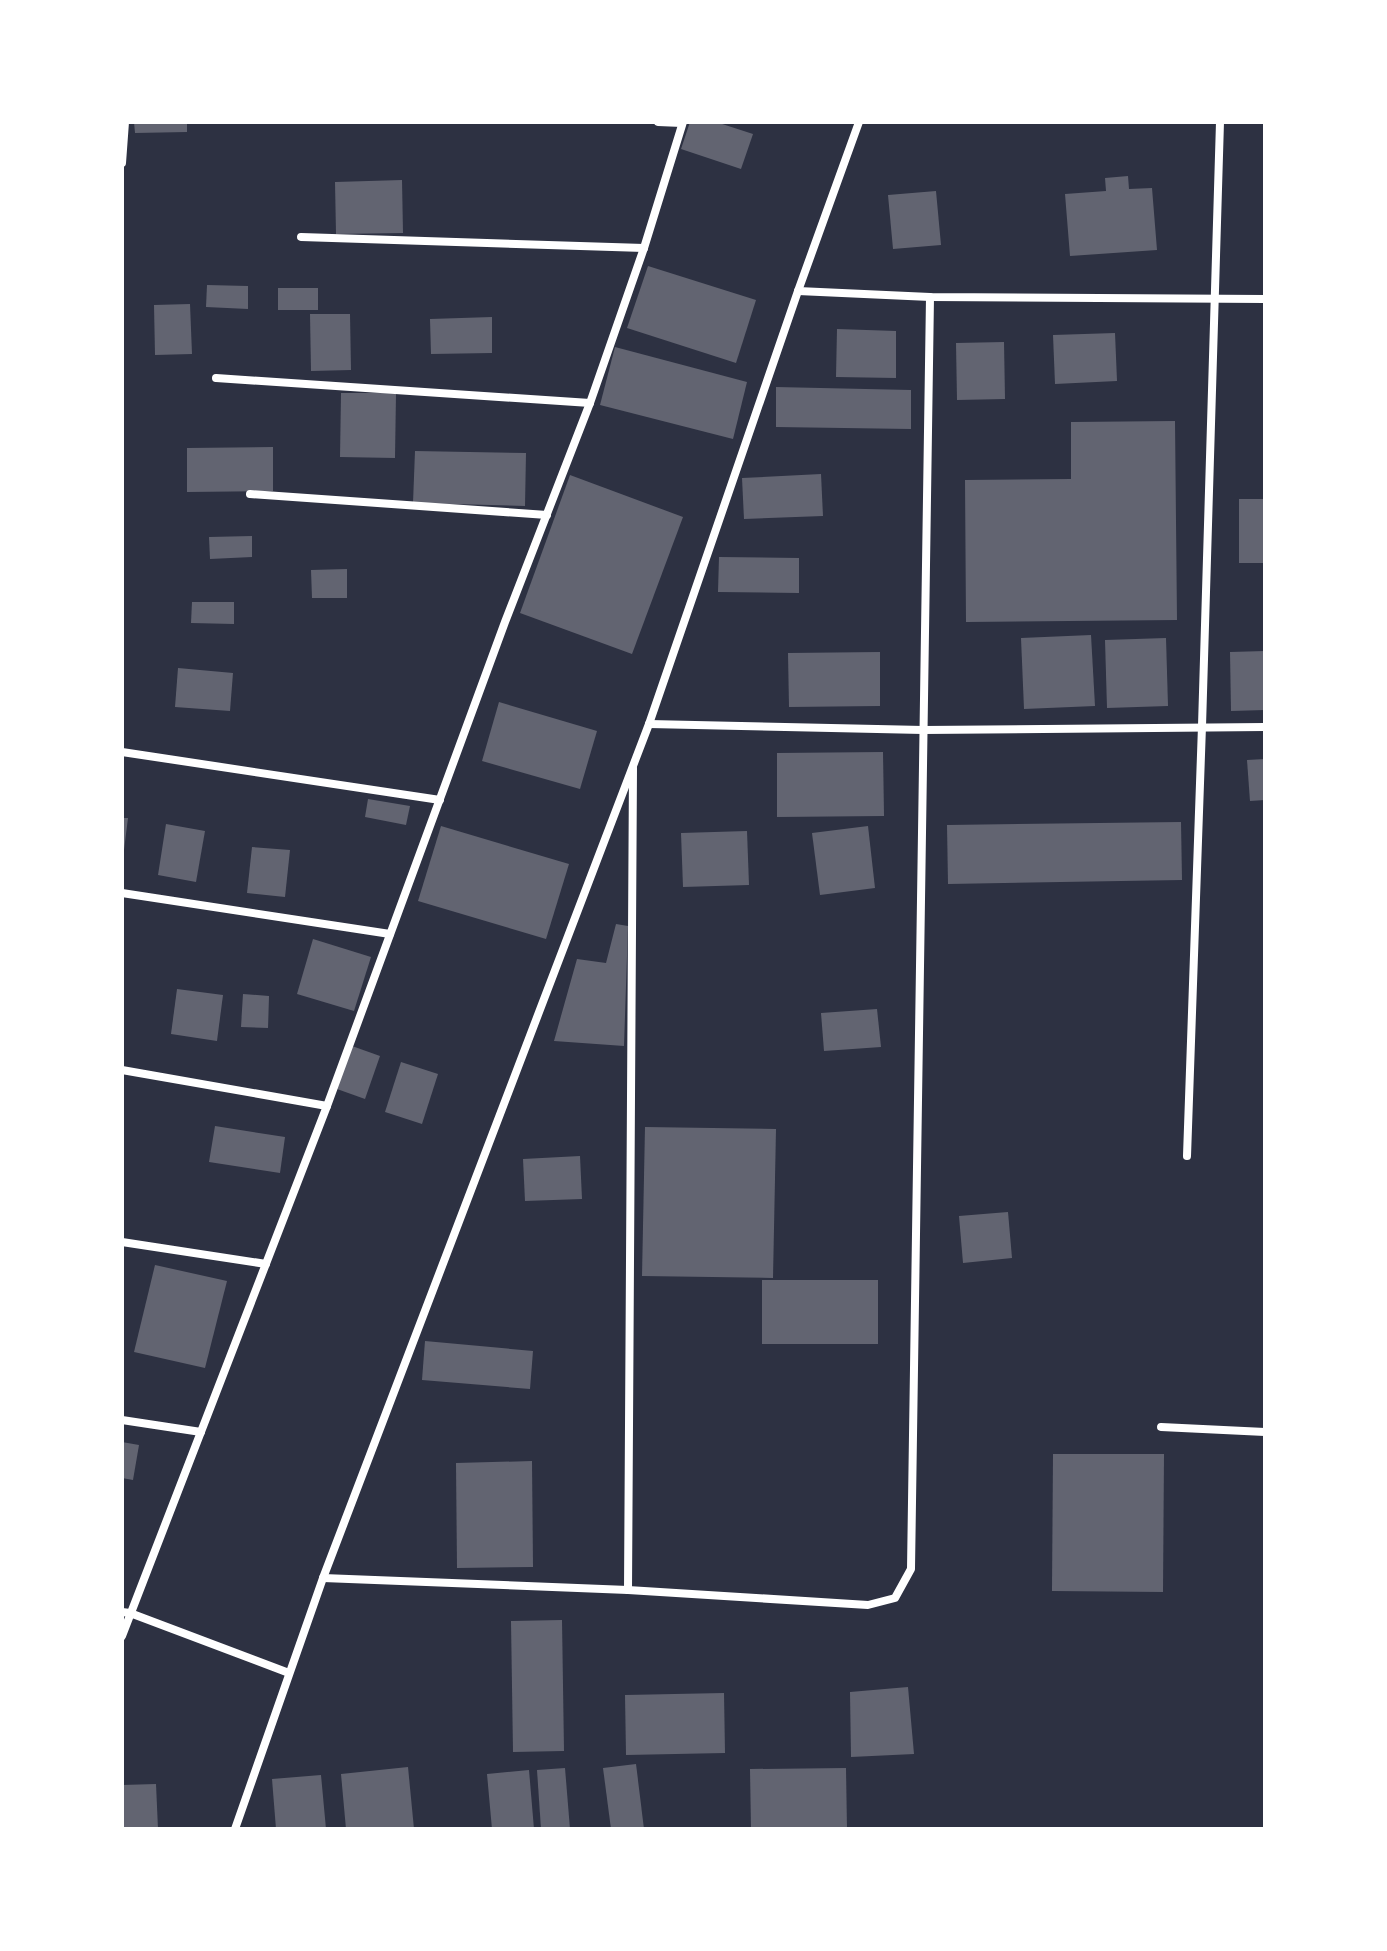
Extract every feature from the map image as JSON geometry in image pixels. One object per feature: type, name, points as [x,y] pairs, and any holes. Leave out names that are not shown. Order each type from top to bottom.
[{"type":"street","points":[[122,163],[125,122]]},
{"type":"street","points":[[122,1636],[126,1613],[201,1432],[327,1106],[505,622],[590,403],[644,248],[682,123],[658,122]]},
{"type":"street","points":[[235,1829],[323,1578],[649,724],[859,122]]},
{"type":"street","points":[[1187,1156],[1220,122]]},
{"type":"street","points":[[301,237],[644,248]]},
{"type":"street","points":[[798,291],[930,297],[1265,299]]},
{"type":"street","points":[[323,1578],[628,1590],[868,1605],[895,1598],[911,1569],[930,297]]},
{"type":"street","points":[[216,378],[590,403]]},
{"type":"street","points":[[250,494],[547,515]]},
{"type":"street","points":[[649,724],[923,730],[1265,727]]},
{"type":"street","points":[[122,752],[440,800]]},
{"type":"street","points":[[628,1590],[633,763]]},
{"type":"street","points":[[122,893],[390,934]]},
{"type":"street","points":[[122,1070],[327,1106]]},
{"type":"street","points":[[122,1242],[266,1264]]},
{"type":"street","points":[[122,1420],[201,1432]]},
{"type":"street","points":[[1161,1427],[1265,1432]]},
{"type":"street","points":[[126,1613],[289,1673]]},
{"type":"building","points":[[134,122],[187,122],[187,132],[135,133]]},
{"type":"building","points":[[690,122],[716,122],[753,134],[741,169],[681,149]]},
{"type":"building","points":[[1128,176],[1129,189],[1152,188],[1157,250],[1070,256],[1065,194],[1106,191],[1105,178]]},
{"type":"building","points":[[402,180],[403,233],[336,234],[335,182]]},
{"type":"building","points":[[936,191],[941,245],[893,249],[888,195]]},
{"type":"building","points":[[648,266],[756,300],[736,363],[627,328]]},
{"type":"building","points":[[207,285],[248,286],[248,309],[206,307]]},
{"type":"building","points":[[278,288],[318,288],[318,310],[278,310]]},
{"type":"building","points":[[190,304],[192,354],[155,355],[154,305]]},
{"type":"building","points":[[310,314],[350,314],[351,370],[311,371]]},
{"type":"building","points":[[492,317],[492,353],[431,354],[430,319]]},
{"type":"building","points":[[837,329],[896,331],[896,378],[836,377]]},
{"type":"building","points":[[1115,333],[1117,381],[1055,384],[1053,335]]},
{"type":"building","points":[[1004,342],[1005,399],[957,400],[956,343]]},
{"type":"building","points":[[615,347],[747,382],[733,439],[600,405]]},
{"type":"building","points":[[776,387],[911,390],[911,429],[776,427]]},
{"type":"building","points":[[341,393],[396,393],[395,458],[340,457]]},
{"type":"building","points":[[1175,421],[1177,620],[966,622],[965,480],[1071,479],[1071,422]]},
{"type":"building","points":[[273,447],[273,491],[187,492],[187,448]]},
{"type":"building","points":[[415,451],[526,453],[525,506],[413,503]]},
{"type":"building","points":[[821,474],[823,516],[744,519],[742,478]]},
{"type":"building","points":[[570,475],[683,517],[632,654],[520,613]]},
{"type":"building","points":[[1239,499],[1265,499],[1265,563],[1239,563]]},
{"type":"building","points":[[252,536],[252,557],[210,559],[209,537]]},
{"type":"building","points":[[719,557],[799,558],[799,593],[718,592]]},
{"type":"building","points":[[347,569],[347,598],[312,598],[311,570]]},
{"type":"building","points":[[192,602],[234,602],[234,624],[191,623]]},
{"type":"building","points":[[1091,635],[1095,706],[1024,709],[1021,638]]},
{"type":"building","points":[[1166,638],[1168,706],[1107,708],[1105,640]]},
{"type":"building","points":[[1265,651],[1265,710],[1231,711],[1230,652]]},
{"type":"building","points":[[880,652],[880,706],[789,707],[788,653]]},
{"type":"building","points":[[178,668],[233,673],[230,711],[175,707]]},
{"type":"building","points":[[499,702],[597,731],[580,789],[482,761]]},
{"type":"building","points":[[883,752],[884,816],[777,817],[777,753]]},
{"type":"building","points":[[1265,759],[1265,800],[1250,801],[1247,760]]},
{"type":"building","points":[[368,799],[410,806],[406,825],[365,817]]},
{"type":"building","points":[[122,818],[128,818],[124,850],[122,850]]},
{"type":"building","points":[[1181,822],[1182,880],[948,884],[947,825]]},
{"type":"building","points":[[166,824],[205,831],[196,882],[158,875]]},
{"type":"building","points":[[441,826],[569,864],[546,939],[418,901]]},
{"type":"building","points":[[868,826],[875,888],[820,895],[812,833]]},
{"type":"building","points":[[747,831],[749,885],[683,887],[681,833]]},
{"type":"building","points":[[252,847],[290,850],[285,897],[247,893]]},
{"type":"building","points":[[616,924],[628,926],[624,1046],[554,1041],[577,959],[606,963]]},
{"type":"building","points":[[313,939],[371,957],[354,1011],[297,994]]},
{"type":"building","points":[[177,989],[223,995],[217,1041],[171,1034]]},
{"type":"building","points":[[243,994],[269,996],[268,1028],[241,1027]]},
{"type":"building","points":[[877,1009],[881,1047],[824,1051],[821,1013]]},
{"type":"building","points":[[352,1046],[380,1056],[365,1099],[337,1089]]},
{"type":"building","points":[[401,1062],[438,1074],[422,1124],[385,1112]]},
{"type":"building","points":[[215,1126],[285,1137],[280,1173],[209,1162]]},
{"type":"building","points":[[645,1127],[776,1129],[773,1278],[642,1276]]},
{"type":"building","points":[[580,1156],[582,1199],[525,1201],[523,1159]]},
{"type":"building","points":[[1008,1212],[1012,1258],[963,1263],[959,1216]]},
{"type":"building","points":[[155,1265],[227,1281],[205,1368],[134,1352]]},
{"type":"building","points":[[762,1280],[878,1280],[878,1344],[762,1344]]},
{"type":"building","points":[[425,1341],[533,1351],[530,1389],[422,1380]]},
{"type":"building","points":[[122,1442],[139,1445],[133,1480],[122,1478]]},
{"type":"building","points":[[1053,1454],[1164,1454],[1163,1592],[1052,1591]]},
{"type":"building","points":[[532,1461],[533,1567],[457,1568],[456,1463]]},
{"type":"building","points":[[562,1620],[564,1751],[513,1752],[511,1621]]},
{"type":"building","points":[[908,1687],[914,1754],[851,1757],[850,1692]]},
{"type":"building","points":[[724,1693],[725,1753],[626,1755],[625,1695]]},
{"type":"building","points":[[636,1764],[644,1829],[611,1829],[603,1768]]},
{"type":"building","points":[[408,1767],[414,1829],[346,1829],[341,1774]]},
{"type":"building","points":[[565,1768],[570,1829],[541,1829],[537,1770]]},
{"type":"building","points":[[846,1768],[847,1829],[751,1829],[750,1769]]},
{"type":"building","points":[[529,1770],[534,1829],[492,1829],[487,1774]]},
{"type":"building","points":[[321,1775],[326,1829],[276,1829],[272,1779]]},
{"type":"building","points":[[156,1784],[158,1829],[122,1829],[122,1785]]}]
